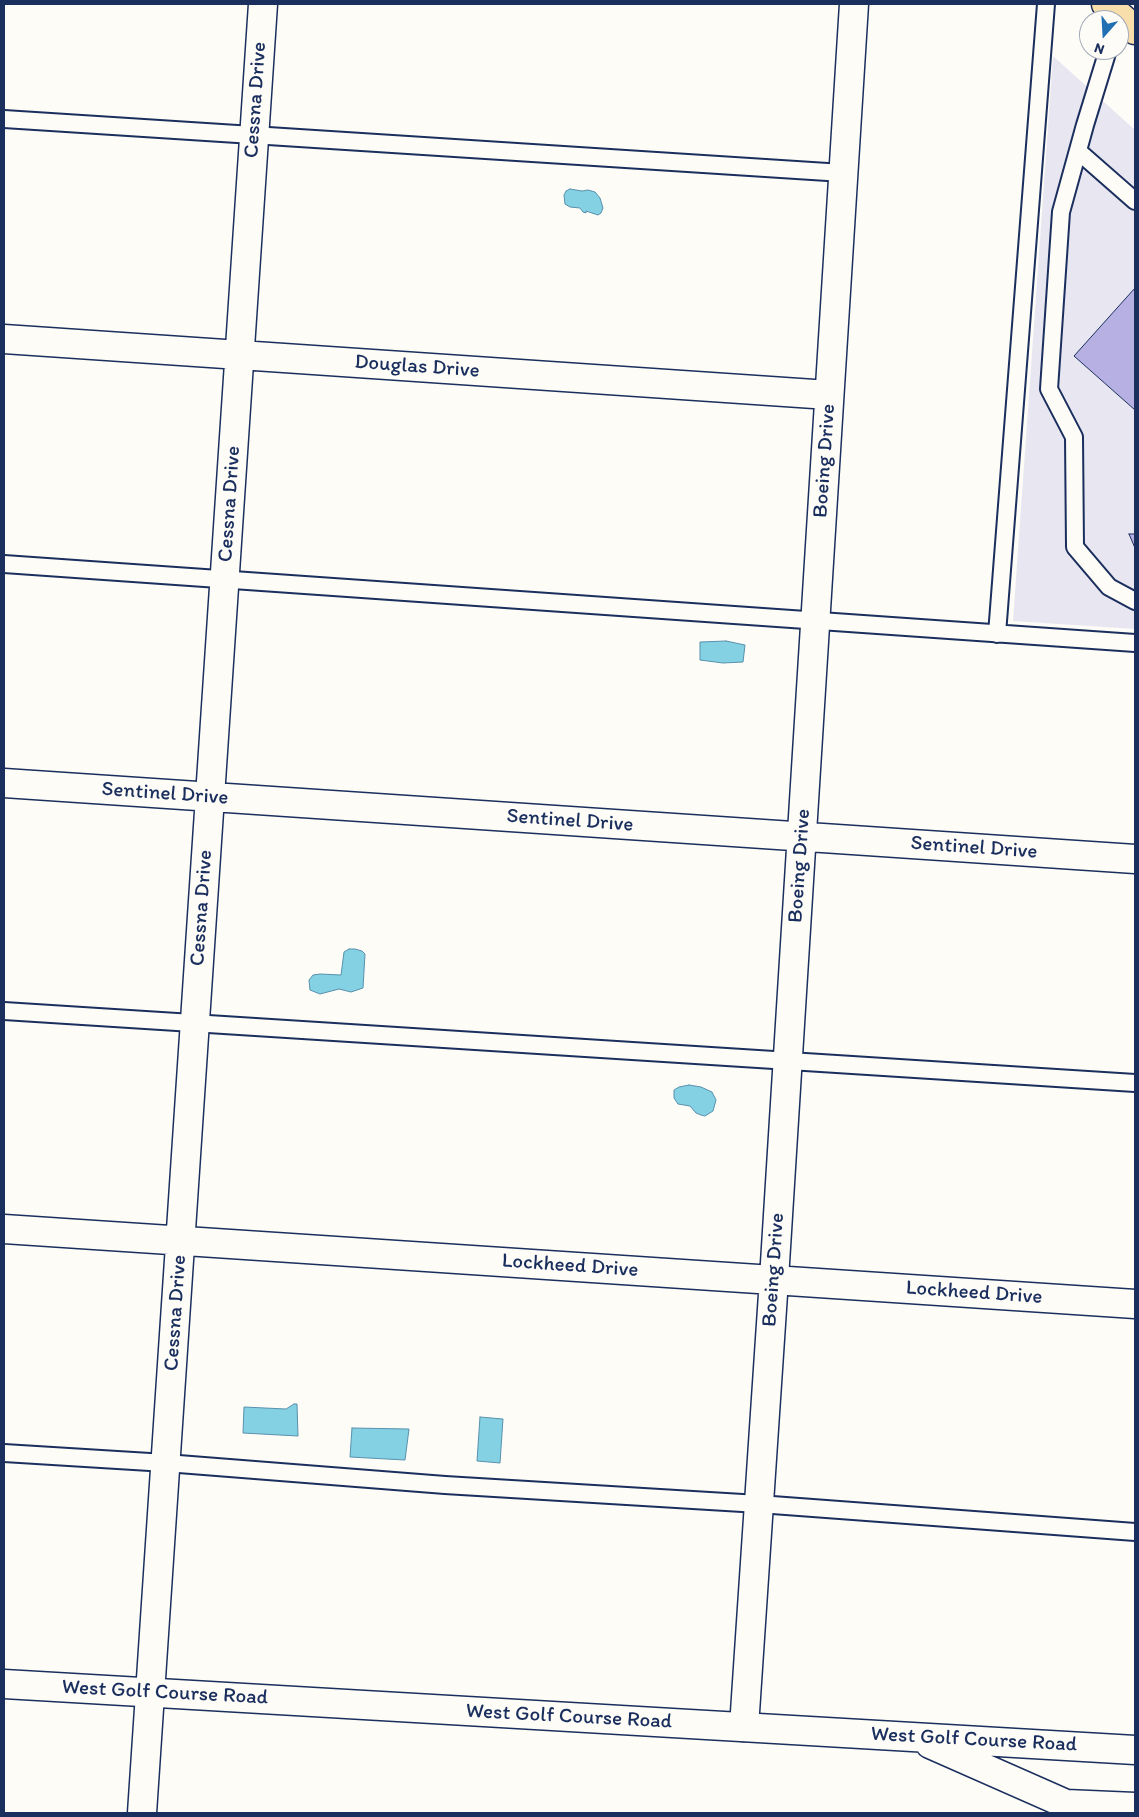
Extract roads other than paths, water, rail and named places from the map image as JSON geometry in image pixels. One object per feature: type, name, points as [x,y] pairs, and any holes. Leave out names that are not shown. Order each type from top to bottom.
[{"type":"street","name":"Cessna Drive","points":[[142,1813],[263,4]]},
{"type":"street","name":"Boeing Drive","points":[[744,1727],[854,4]]},
{"type":"street","name":"Douglas Drive","points":[[4,339],[829,394]]},
{"type":"street","name":"Sentinel Drive","points":[[4,783],[1135,859]]},
{"type":"street","name":"Lockheed Drive","points":[[4,1229],[1135,1304]]},
{"type":"street","name":"West Golf Course Road","points":[[4,1684],[1135,1750]]},
{"type":"street","points":[[913,1737],[1066,1804],[1135,1807]]},
{"type":"lane","points":[[998,634],[1046,4]]},
{"type":"lane","points":[[1105,60],[1062,212],[1049,389],[1074,437],[1075,547],[1109,587],[1135,601]]},
{"type":"lane","points":[[4,119],[843,173]]},
{"type":"lane","points":[[1078,150],[1135,201]]},
{"type":"lane","points":[[4,564],[224,581],[1135,643]]},
{"type":"lane","points":[[4,1011],[1135,1083]]},
{"type":"lane","points":[[4,1453],[759,1504],[1135,1532]]},
{"type":"water","points":[[570,189],[595,192],[600,198],[603,208],[601,213],[598,215],[586,211],[586,213],[580,208],[570,207],[565,204],[564,195]]},
{"type":"water","points":[[726,641],[745,645],[743,662],[723,663],[700,660],[700,642]]},
{"type":"water","points":[[349,949],[362,951],[365,954],[363,988],[351,992],[339,989],[320,994],[310,990],[309,980],[313,975],[341,975],[344,952]]},
{"type":"water","points":[[689,1085],[701,1087],[712,1092],[716,1100],[713,1111],[705,1116],[696,1113],[690,1106],[678,1104],[674,1098],[674,1090]]},
{"type":"water","points":[[297,1404],[298,1436],[243,1433],[244,1407],[286,1409]]},
{"type":"water","points":[[480,1417],[503,1419],[500,1463],[477,1461]]},
{"type":"water","points":[[352,1428],[409,1429],[405,1460],[350,1457]]}]
